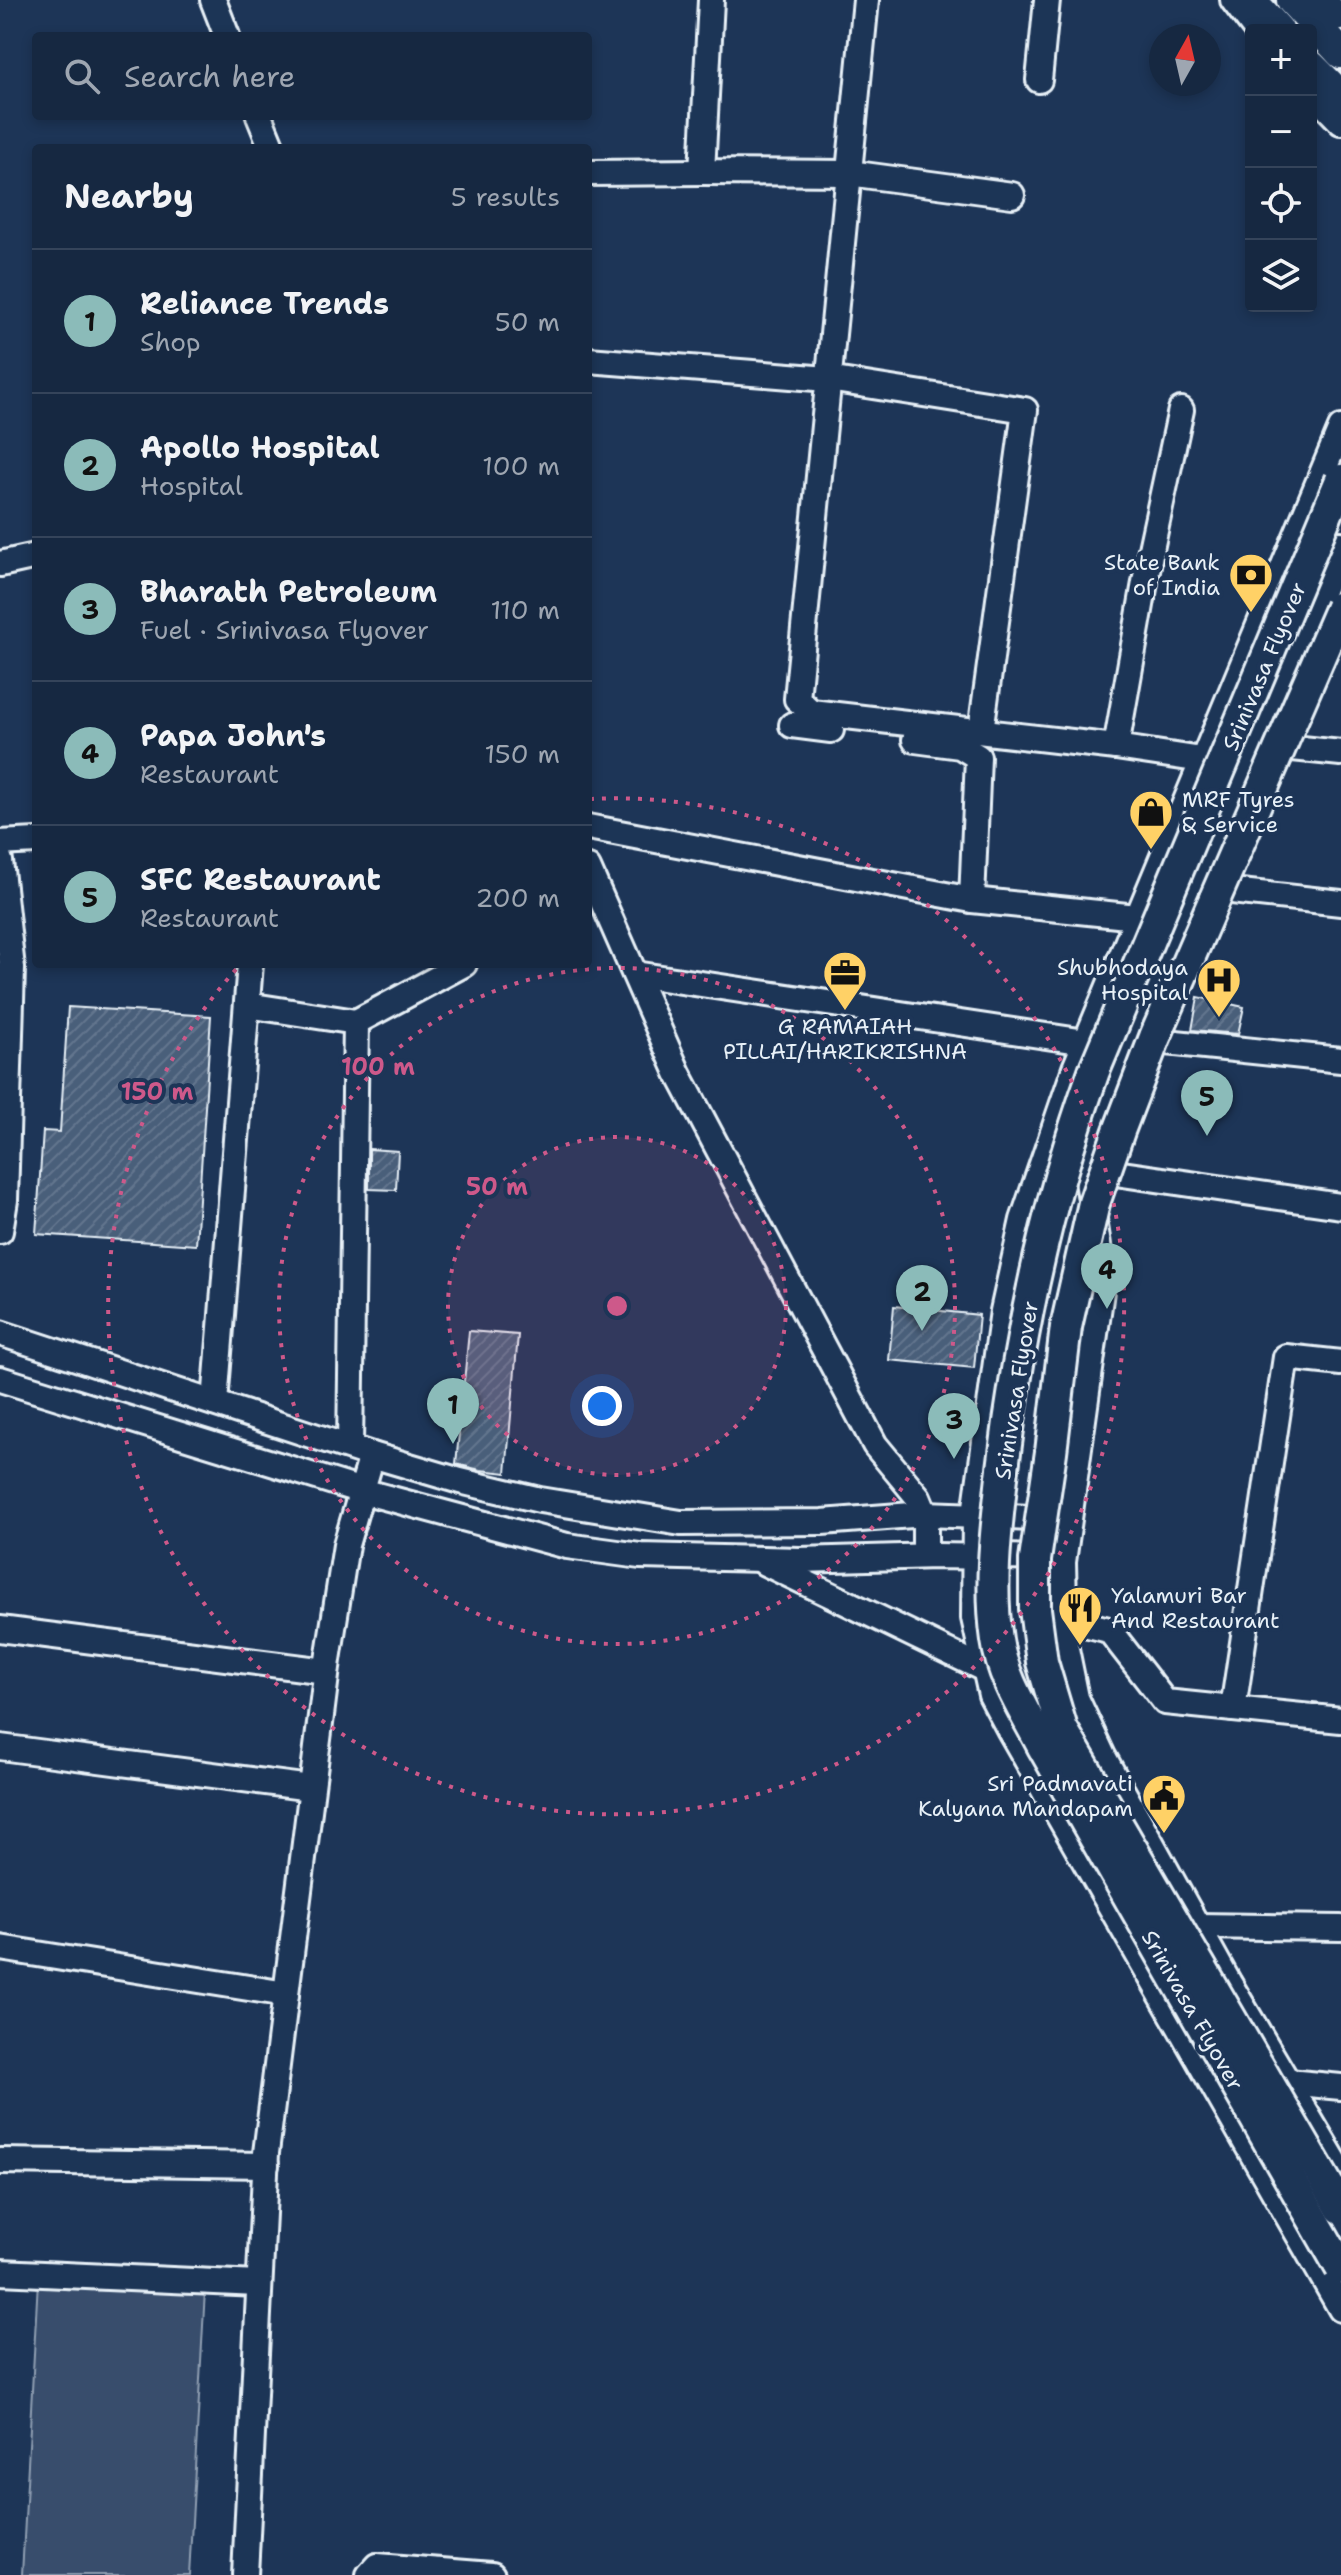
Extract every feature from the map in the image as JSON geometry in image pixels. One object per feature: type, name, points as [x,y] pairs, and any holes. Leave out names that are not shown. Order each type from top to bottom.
[{"type":"main road","points":[[1251,0],[1273,24]]},
{"type":"main road","points":[[1292,0],[1341,53]]},
{"type":"main road","points":[[1317,72],[1341,96]]},
{"type":"main road","name":"Srinivasa Flyover","points":[[1341,480],[1094,1071],[1069,1140],[1052,1197],[1011,1392],[993,1562],[997,1642],[1007,1677],[1042,1745],[1341,2268]]},
{"type":"main road","name":"Srinivasa Flyover","points":[[1341,607],[1155,1037],[1094,1203],[1066,1327],[1035,1560],[1035,1609],[1042,1662],[1062,1729],[1341,2208]]},
{"type":"street","points":[[213,0],[225,32]]},
{"type":"street","points":[[702,172],[711,0]]},
{"type":"street","points":[[866,0],[797,699],[811,712],[1116,747],[1202,760]]},
{"type":"street","points":[[1039,80],[1047,0]]},
{"type":"street","points":[[1233,0],[1251,24]]},
{"type":"street","points":[[1323,0],[1341,18]]},
{"type":"street","points":[[1316,96],[1341,122]]},
{"type":"street","points":[[261,120],[270,144]]},
{"type":"street","points":[[592,173],[849,173],[1012,195]]},
{"type":"street","points":[[592,360],[828,379],[1025,410],[981,731]]},
{"type":"street","points":[[1116,747],[1150,554],[1181,410]]},
{"type":"street","points":[[1341,428],[1086,1042],[1023,1220],[1003,1311],[975,1514],[974,1618],[991,1695],[1009,1729],[1341,2309]]},
{"type":"street","points":[[1341,544],[1096,1133],[1086,1168],[1103,1277],[1063,1558],[1065,1644],[1076,1698],[1103,1756],[1198,1926],[1341,2172]]},
{"type":"street","points":[[0,564],[32,557]]},
{"type":"street","points":[[792,725],[960,746],[978,757],[972,900]]},
{"type":"street","points":[[1257,745],[1341,753]]},
{"type":"street","points":[[592,828],[972,900],[1137,917]]},
{"type":"street","points":[[0,843],[32,841]]},
{"type":"street","points":[[0,861],[12,989],[5,1200],[0,1231]]},
{"type":"street","points":[[1197,887],[1341,903]]},
{"type":"street","points":[[593,895],[635,974],[678,1073],[875,1445],[918,1497],[925,1514],[925,1556]]},
{"type":"street","points":[[215,1403],[250,968]]},
{"type":"street","points":[[247,1005],[356,1022],[457,968]]},
{"type":"street","points":[[635,974],[1086,1042]]},
{"type":"street","points":[[245,2575],[266,2165],[326,1671],[346,1545],[362,1491],[356,1022]]},
{"type":"street","points":[[1135,1039],[1341,1060]]},
{"type":"street","points":[[1086,1168],[1341,1206]]},
{"type":"street","points":[[0,1333],[361,1451],[460,1481],[540,1500],[681,1523],[822,1522],[925,1514],[1069,1519]]},
{"type":"street","points":[[1233,1709],[1286,1357],[1341,1363]]},
{"type":"street","points":[[0,1379],[362,1491],[567,1546],[640,1556],[757,1559],[925,1556],[1063,1558]]},
{"type":"street","points":[[757,1559],[986,1670]]},
{"type":"street","points":[[1064,1619],[1109,1630],[1165,1702],[1341,1720]]},
{"type":"street","points":[[0,1629],[326,1671]]},
{"type":"street","points":[[0,1747],[311,1788]]},
{"type":"street","points":[[1198,1926],[1341,1928]]},
{"type":"street","points":[[0,1948],[286,1994]]},
{"type":"street","points":[[1288,2082],[1341,2087]]},
{"type":"street","points":[[0,2161],[266,2165]]},
{"type":"street","points":[[0,2272],[258,2284]]},
{"type":"street","points":[[369,2575],[377,2566],[492,2575]]},
{"type":"shaded area","points":[[38,2280],[205,2290],[189,2575],[22,2575]]},
{"type":"building","points":[[1198,997],[1244,1007],[1238,1034],[1192,1030]]},
{"type":"building","points":[[68,1007],[211,1016],[196,1245],[36,1234],[43,1131],[60,1132]]},
{"type":"building","points":[[369,1149],[398,1151],[396,1190],[369,1189]]},
{"type":"building","points":[[894,1306],[979,1315],[974,1368],[889,1360]]},
{"type":"building","points":[[469,1331],[518,1335],[506,1473],[456,1464]]},
{"type":"place","name":"State Bank of India","points":[[1251,614]]},
{"type":"place","name":"MRF Tyres & Service","points":[[1151,851]]},
{"type":"place","name":"G RAMAIAH PILLAI/HARIKRISHNA","points":[[845,1012]]},
{"type":"place","name":"Shubhodaya Hospital","points":[[1219,1019]]},
{"type":"place","name":"SFC Restaurant","points":[[1207,1136]]},
{"type":"place","name":"Papa John's","points":[[1107,1309]]},
{"type":"place","name":"Apollo Hospital","points":[[922,1331]]},
{"type":"place","name":"Reliance Trends","points":[[453,1444]]},
{"type":"place","name":"Bharath Petroleum","points":[[954,1459]]},
{"type":"place","name":"Yalamuri Bar And Restaurant","points":[[1080,1647]]},
{"type":"place","name":"Sri Padmavati Kalyana Mandapam","points":[[1164,1835]]}]
